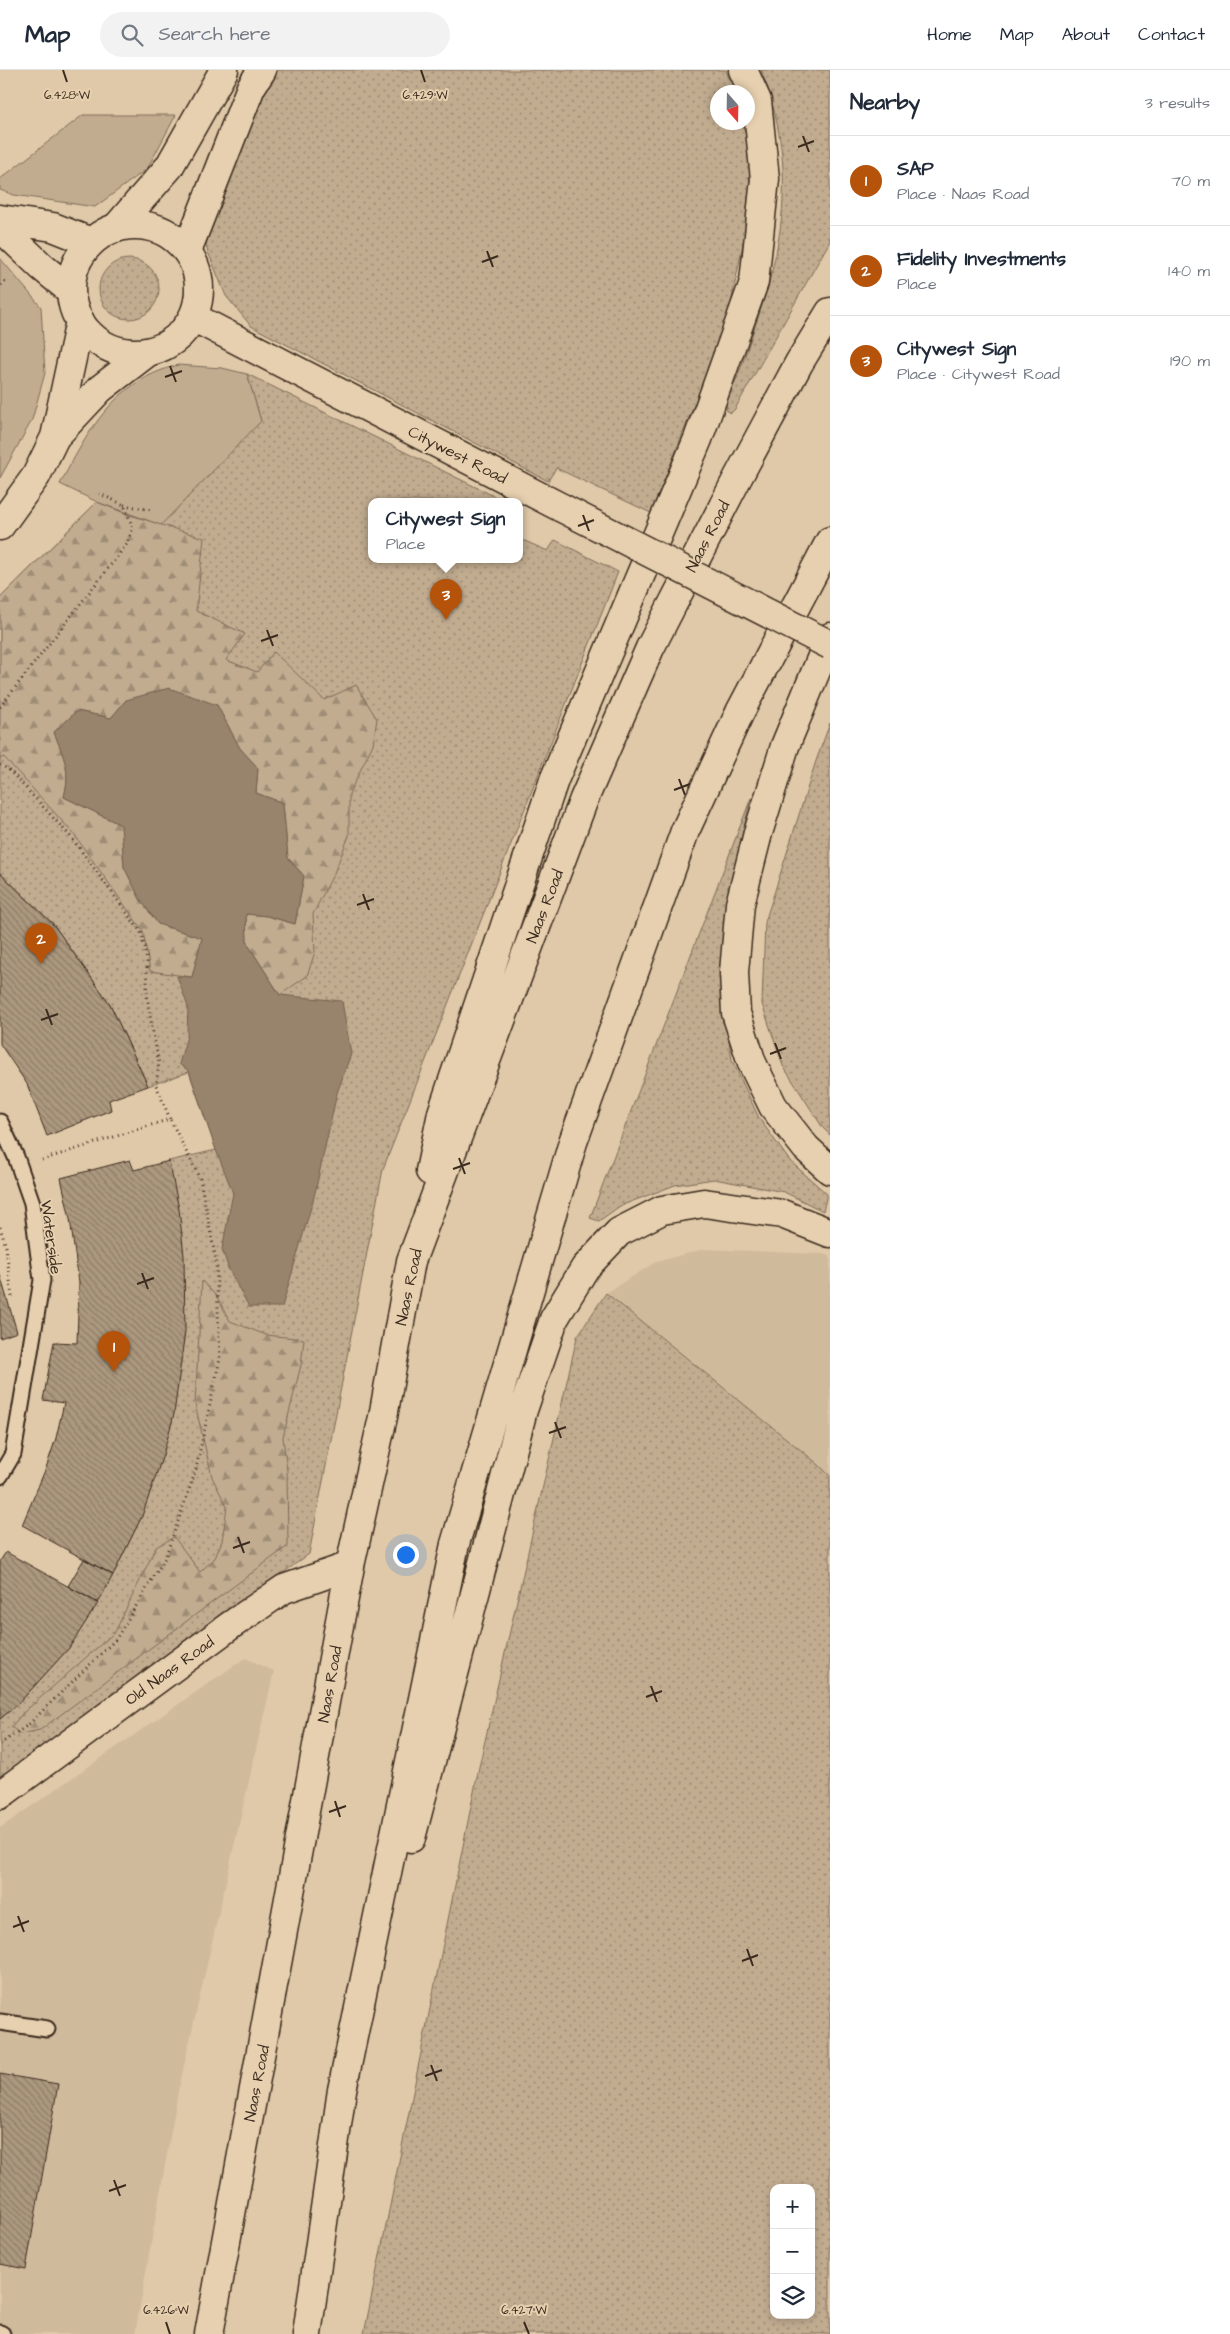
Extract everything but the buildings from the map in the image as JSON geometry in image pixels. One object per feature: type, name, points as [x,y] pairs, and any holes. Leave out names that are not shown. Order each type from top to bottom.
[{"type":"main road","points":[[116,228],[169,167],[224,70]]},
{"type":"main road","points":[[187,251],[251,88],[262,70]]},
{"type":"main road","points":[[411,1261],[442,1113],[554,780],[698,438],[754,282],[765,178],[757,101],[743,70]]},
{"type":"main road","points":[[0,219],[53,227],[91,242]]},
{"type":"main road","points":[[55,437],[100,389],[148,352],[166,344],[182,333],[193,317],[199,300],[199,283],[196,266],[187,251],[173,237],[155,228],[135,224],[102,233],[91,242],[80,256],[73,272],[71,291],[80,321],[92,337],[109,347],[128,352],[148,352]]},
{"type":"main road","points":[[0,227],[42,267],[71,291]]},
{"type":"main road","name":"Naas Road","points":[[209,2334],[350,1566],[383,1417],[411,1261],[584,799],[650,648],[736,481],[799,364],[830,312]]},
{"type":"main road","name":"Citywest Road","points":[[193,317],[830,645]]},
{"type":"main road","points":[[0,526],[36,476],[55,437],[80,321]]},
{"type":"main road","points":[[307,2334],[342,2090],[454,1544],[573,1142],[684,831],[740,712],[830,541]]},
{"type":"main road","points":[[830,637],[785,746],[758,833],[740,904],[734,972],[736,1013],[752,1063],[773,1106],[806,1148],[830,1170]]},
{"type":"main road","points":[[342,2090],[423,1794],[523,1410],[554,1319],[585,1268],[619,1232],[662,1210],[704,1203],[744,1207],[782,1214],[830,1233]]},
{"type":"main road","name":"Old Naas Road","points":[[0,1795],[231,1625],[284,1589],[350,1566]]},
{"type":"lane","name":"Waterside","points":[[0,1122],[16,1157],[32,1204],[42,1280],[13,1454],[0,1476]]},
{"type":"lane","points":[[0,2022],[47,2029]]},
{"type":"path","points":[[98,493],[124,505],[152,510]]},
{"type":"path","points":[[0,708],[128,544],[133,528],[124,505]]},
{"type":"path","points":[[0,764],[8,769],[71,836],[141,932],[147,961],[147,995],[159,1063],[156,1085],[170,1119],[200,1179],[216,1260],[220,1359],[195,1474],[164,1558],[116,1639],[28,1725],[0,1744]]},
{"type":"path","points":[[35,1163],[170,1119]]},
{"type":"shaded area","points":[[169,688],[217,705],[240,748],[258,768],[256,793],[283,803],[288,858],[304,876],[295,924],[267,916],[246,914],[247,943],[280,995],[342,1001],[351,1054],[337,1093],[314,1197],[282,1307],[249,1307],[229,1270],[222,1249],[233,1193],[189,1071],[179,1064],[187,1036],[188,1007],[177,976],[192,977],[202,938],[158,924],[140,899],[124,867],[121,825],[64,797],[67,771],[54,732],[77,711],[111,718],[126,700]]},
{"type":"shaded area","points":[[704,1249],[822,1254],[830,1256],[830,1476],[818,1464],[606,1293],[656,1262]]},
{"type":"shaded area","points":[[245,1658],[274,1671],[178,2092],[135,2334],[0,2334],[0,1828]]},
{"type":"green space","points":[[275,70],[726,70],[731,85],[710,85],[710,130],[744,130],[749,144],[750,209],[727,323],[651,513],[556,468],[548,481],[251,326],[226,296],[206,247],[213,185]]},
{"type":"green space","points":[[761,70],[830,70],[830,241],[731,413],[726,410],[727,401],[742,364],[764,298],[780,233],[783,201],[780,137]]},
{"type":"green space","points":[[83,115],[176,115],[147,169],[95,207],[14,195],[0,190],[0,179]]},
{"type":"green space","points":[[0,258],[41,307],[45,373],[32,420],[0,478]]},
{"type":"green space","points":[[129,259],[146,264],[154,272],[159,289],[154,306],[146,314],[129,319],[112,314],[104,306],[99,289],[104,272],[112,264]]},
{"type":"green space","points":[[178,365],[222,368],[247,374],[261,421],[161,525],[97,502],[60,484],[93,427],[120,395],[156,372]]},
{"type":"green space","points":[[247,374],[498,498],[368,498],[368,563],[523,563],[523,540],[548,551],[555,540],[618,572],[383,1169],[309,1554],[0,1779],[0,1719],[18,1704],[69,1648],[113,1575],[142,1516],[169,1161],[216,1150],[189,1072],[148,1086],[110,1004],[53,924],[0,873],[0,598],[97,502],[127,514],[261,421]]},
{"type":"green space","points":[[97,502],[127,514],[204,538],[196,611],[245,634],[226,660],[257,672],[274,652],[324,700],[356,685],[377,719],[373,744],[349,794],[349,836],[334,873],[313,914],[315,952],[307,976],[280,995],[247,943],[246,914],[267,916],[295,924],[304,876],[288,858],[283,803],[256,793],[258,768],[240,749],[217,705],[126,700],[111,718],[77,711],[54,732],[67,771],[64,797],[121,825],[124,867],[140,899],[158,924],[202,938],[192,977],[150,971],[143,931],[73,833],[4,757],[0,759],[0,598]]},
{"type":"green space","points":[[830,723],[830,1135],[823,1128],[783,1066],[762,1004],[765,922],[816,761]]},
{"type":"green space","points":[[751,798],[733,872],[722,967],[724,1007],[732,1060],[759,1118],[789,1160],[827,1194],[823,1211],[784,1192],[714,1179],[675,1185],[620,1206],[599,1221],[590,1218]]},
{"type":"green space","points":[[202,1281],[217,1297],[230,1321],[266,1335],[304,1339],[301,1365],[283,1437],[287,1471],[288,1546],[40,1730],[21,1734],[11,1727],[23,1713],[115,1632],[156,1547],[174,1537],[200,1572],[215,1558],[222,1541],[227,1507],[212,1477],[195,1404]]},
{"type":"green space","points":[[606,1293],[818,1464],[830,1476],[830,2334],[364,2334],[479,1767],[577,1337]]},
{"type":"place","name":"Citywest Sign","points":[[446,620]]},
{"type":"place","name":"Fidelity Investments","points":[[41,964]]},
{"type":"place","name":"SAP","points":[[114,1372]]}]
